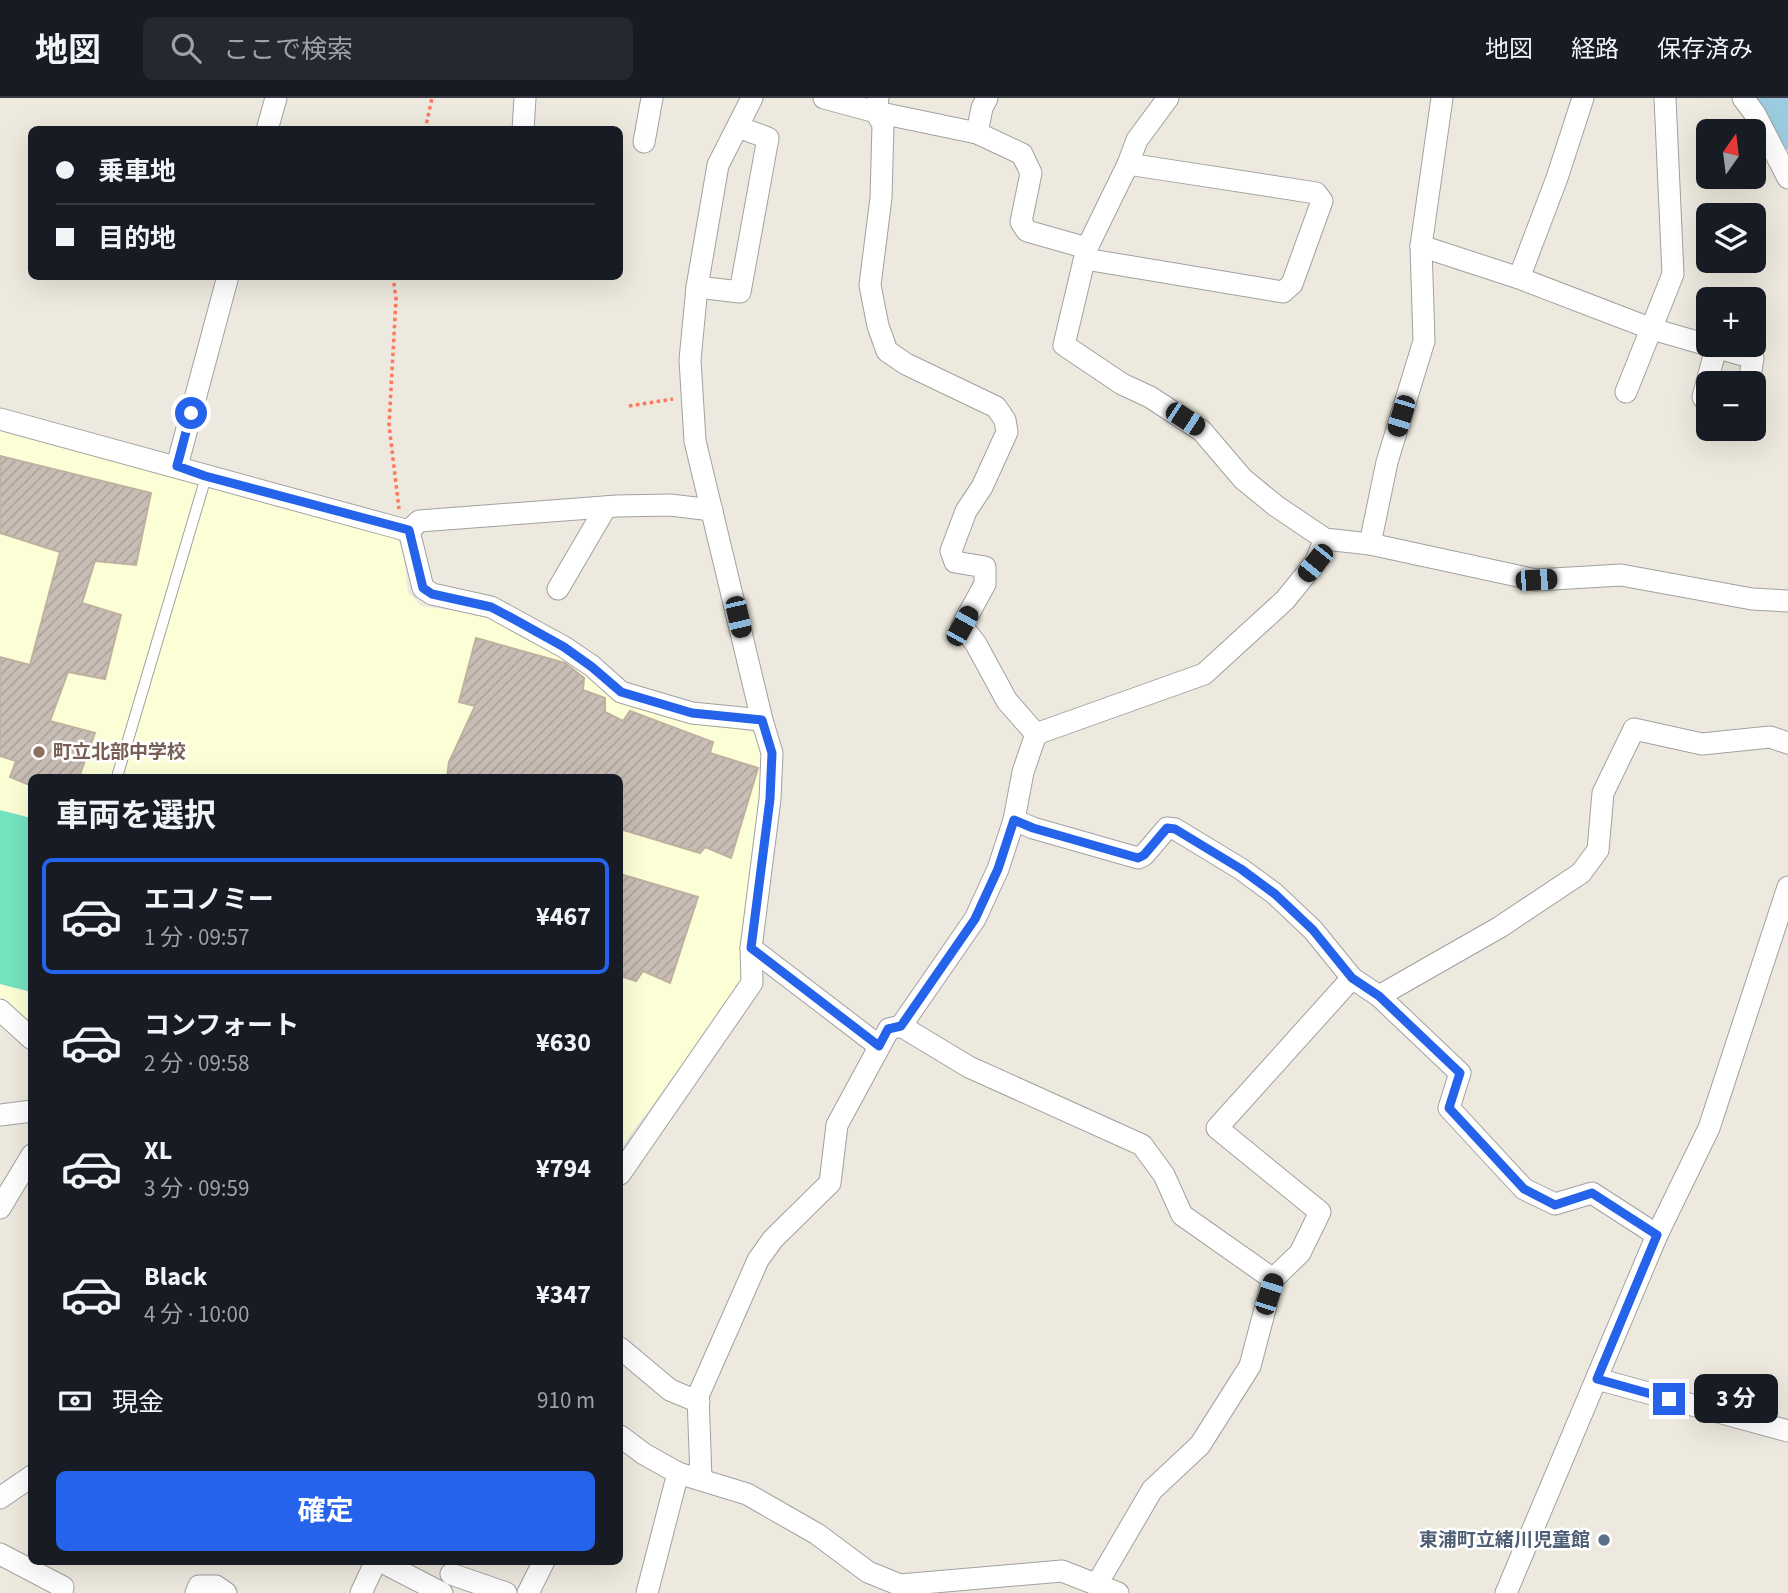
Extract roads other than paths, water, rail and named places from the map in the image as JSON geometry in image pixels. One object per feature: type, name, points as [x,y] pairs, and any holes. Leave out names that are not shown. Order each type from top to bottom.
[{"type":"street","points":[[268,126],[276,98]]},
{"type":"street","points":[[523,126],[525,98]]},
{"type":"street","points":[[644,142],[652,98]]},
{"type":"street","points":[[623,1170],[752,984],[751,948],[770,799],[772,753],[695,441],[691,360],[697,287],[718,165],[752,98]]},
{"type":"street","points":[[824,98],[877,105],[977,133],[1022,154],[1031,173],[1021,222],[1027,231],[1086,254],[1283,292],[1292,284],[1322,201],[1317,193],[1128,164]]},
{"type":"street","points":[[977,133],[982,108],[988,98]]},
{"type":"street","points":[[1168,98],[1137,140],[1086,254],[1064,345],[1122,384],[1150,397],[1202,431],[1243,479],[1276,506],[1325,539],[1370,544],[1536,580],[1620,575],[1752,599],[1788,601]]},
{"type":"street","points":[[1370,544],[1387,462],[1424,341],[1421,246],[1442,98]]},
{"type":"street","points":[[1519,278],[1557,178],[1583,98]]},
{"type":"street","points":[[1626,392],[1673,275],[1665,98]]},
{"type":"street","points":[[1743,98],[1755,114],[1788,178]]},
{"type":"street","points":[[877,105],[883,125],[881,198],[870,285],[878,326],[887,351],[906,364],[996,407],[1005,420],[1007,432],[982,487],[966,511],[951,551],[955,562],[985,567],[985,584],[962,626],[976,645],[1007,701],[1036,734]]},
{"type":"street","points":[[697,287],[740,292],[768,138],[738,127]]},
{"type":"street","points":[[1421,246],[1519,278],[1651,330],[1696,342]]},
{"type":"street","points":[[177,466],[227,280]]},
{"type":"street","points":[[0,419],[409,530],[423,588],[432,594],[491,607],[564,647],[621,692],[692,713],[762,720]]},
{"type":"street","points":[[412,528],[419,522],[606,507],[670,505],[712,510]]},
{"type":"street","points":[[558,589],[606,507]]},
{"type":"street","points":[[1036,734],[1204,674],[1285,600],[1315,563],[1325,539]]},
{"type":"street","points":[[1379,996],[1500,926],[1581,873],[1598,850],[1604,793],[1634,729],[1702,744],[1770,737],[1788,743]]},
{"type":"street","points":[[701,1479],[698,1396],[758,1260],[773,1239],[830,1183],[837,1125],[888,1029],[901,1026],[975,919],[998,869],[1014,820],[1023,772],[1036,734]]},
{"type":"street","points":[[1014,820],[1138,858],[1144,855],[1167,828],[1175,829],[1241,869],[1275,894],[1313,930],[1352,978],[1379,996],[1460,1073],[1449,1108],[1524,1189],[1555,1205],[1592,1193],[1657,1235]]},
{"type":"street","points":[[1506,1593],[1657,1235],[1709,1128],[1788,887]]},
{"type":"street","points":[[751,948],[879,1046]]},
{"type":"street","points":[[1097,1584],[1152,1490],[1200,1445],[1250,1366],[1273,1279],[1300,1254],[1320,1212],[1217,1128],[1352,978]]},
{"type":"street","points":[[0,1010],[28,1035]]},
{"type":"street","points":[[901,1026],[969,1067],[1142,1145],[1164,1175],[1182,1215],[1273,1279]]},
{"type":"street","points":[[0,1115],[28,1112]]},
{"type":"street","points":[[0,1208],[28,1162]]},
{"type":"street","points":[[623,1351],[670,1390],[699,1402]]},
{"type":"street","points":[[1597,1379],[1788,1431]]},
{"type":"street","points":[[623,1438],[644,1454],[678,1472],[747,1494],[817,1534],[868,1572],[900,1585],[1062,1571],[1118,1593]]},
{"type":"street","points":[[647,1593],[678,1472]]},
{"type":"street","points":[[0,1498],[28,1479]]},
{"type":"street","points":[[0,1554],[63,1587],[62,1593]]},
{"type":"street","points":[[360,1593],[376,1565]]},
{"type":"street","points":[[393,1565],[506,1593]]},
{"type":"street","points":[[528,1593],[542,1565]]},
{"type":"street","points":[[196,1593],[198,1586],[216,1586],[226,1593]]},
{"type":"lane","points":[[118,774],[206,477]]},
{"type":"waterway","points":[[1769,98],[1788,133]]},
{"type":"place","name":"町立北部中学校","points":[[39,752]]},
{"type":"place","name":"東浦町立緒川児童館","points":[[1604,1540]]}]
